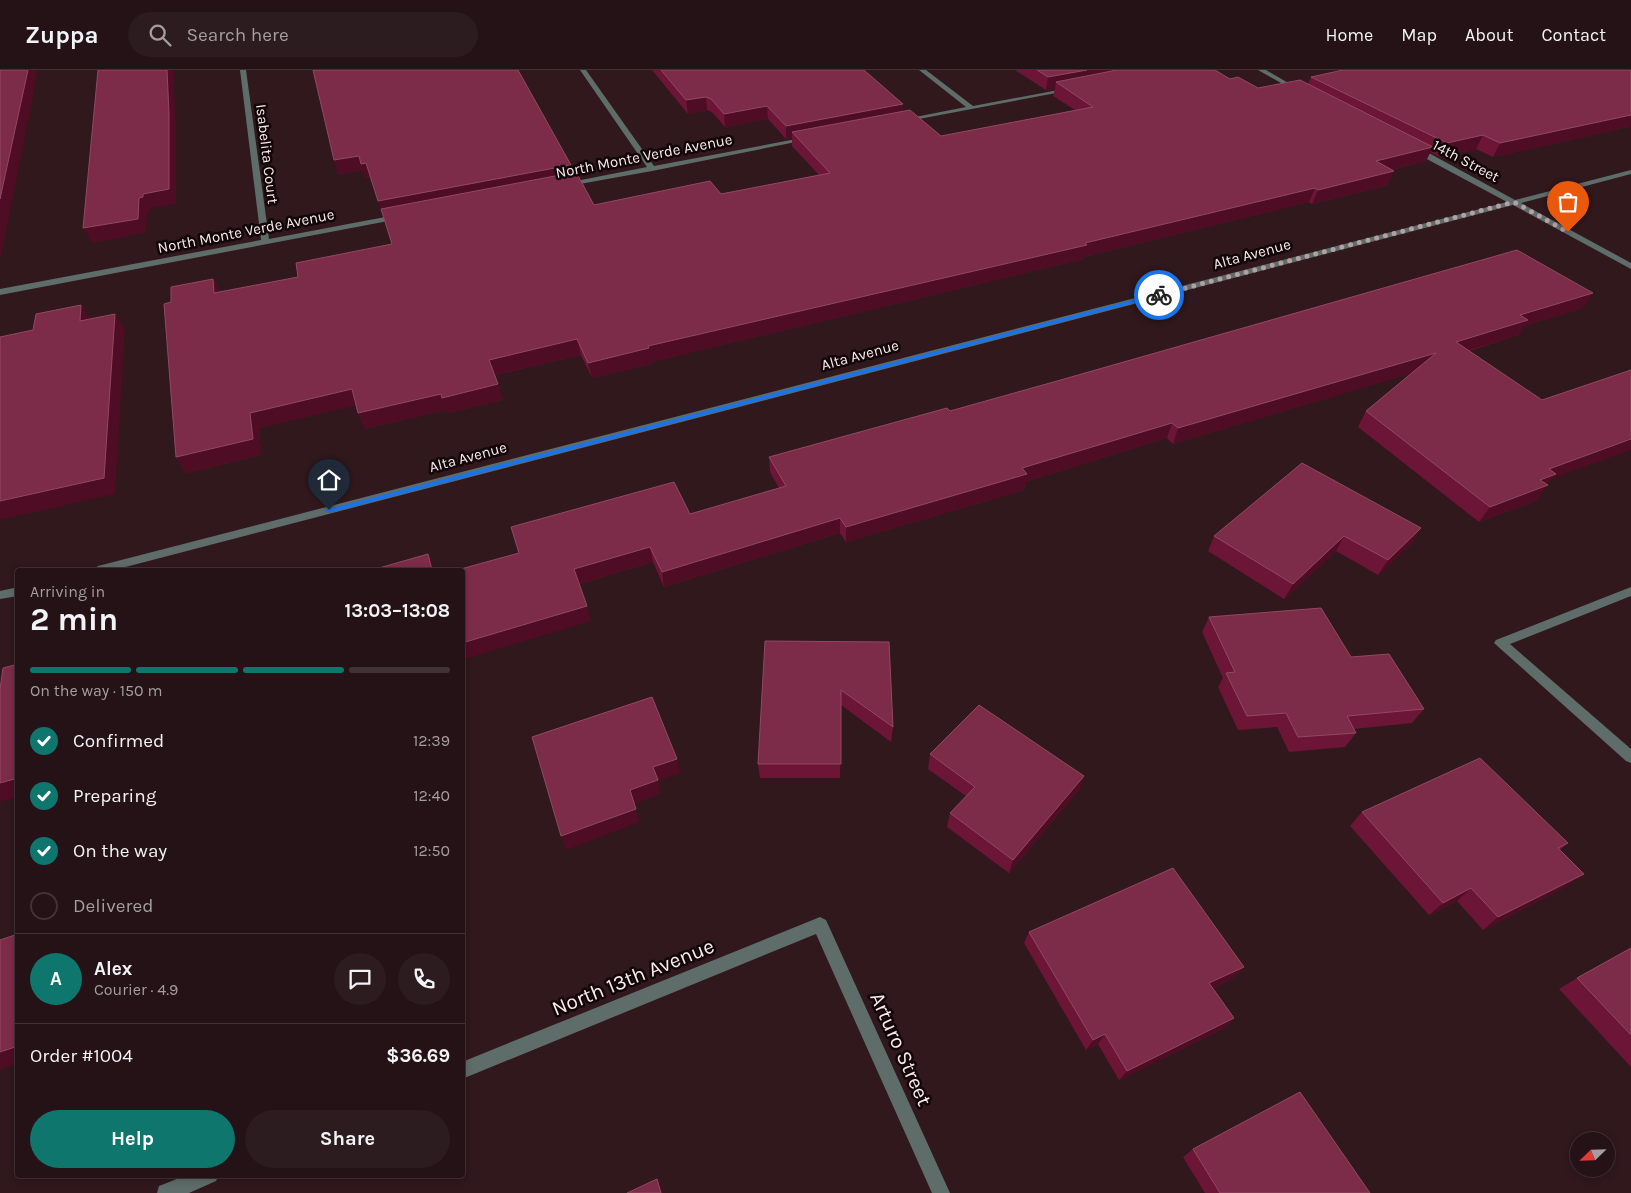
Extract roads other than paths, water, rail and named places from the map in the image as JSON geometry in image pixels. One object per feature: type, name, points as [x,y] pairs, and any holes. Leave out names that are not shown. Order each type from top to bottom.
[{"type":"street","name":"Isabelita Court","points":[[243,70],[265,242]]},
{"type":"street","points":[[583,70],[652,169]]},
{"type":"street","points":[[922,70],[971,108]]},
{"type":"street","points":[[1261,70],[1310,97]]},
{"type":"street","points":[[893,123],[1078,88]]},
{"type":"street","name":"North Monte Verde Avenue","points":[[555,187],[816,138]]},
{"type":"street","name":"14th Street","points":[[1406,145],[1631,266]]},
{"type":"street","name":"Alta Avenue","points":[[106,568],[1631,172]]},
{"type":"street","name":"North Monte Verde Avenue","points":[[0,292],[410,214]]},
{"type":"street","points":[[1631,591],[1500,643],[1631,758]]},
{"type":"street","points":[[0,595],[15,592]]},
{"type":"street","name":"North 13th Avenue","points":[[465,1070],[820,924]]},
{"type":"street","name":"Arturo Street","points":[[820,924],[941,1193]]},
{"type":"street","points":[[166,1193],[203,1178]]}]
